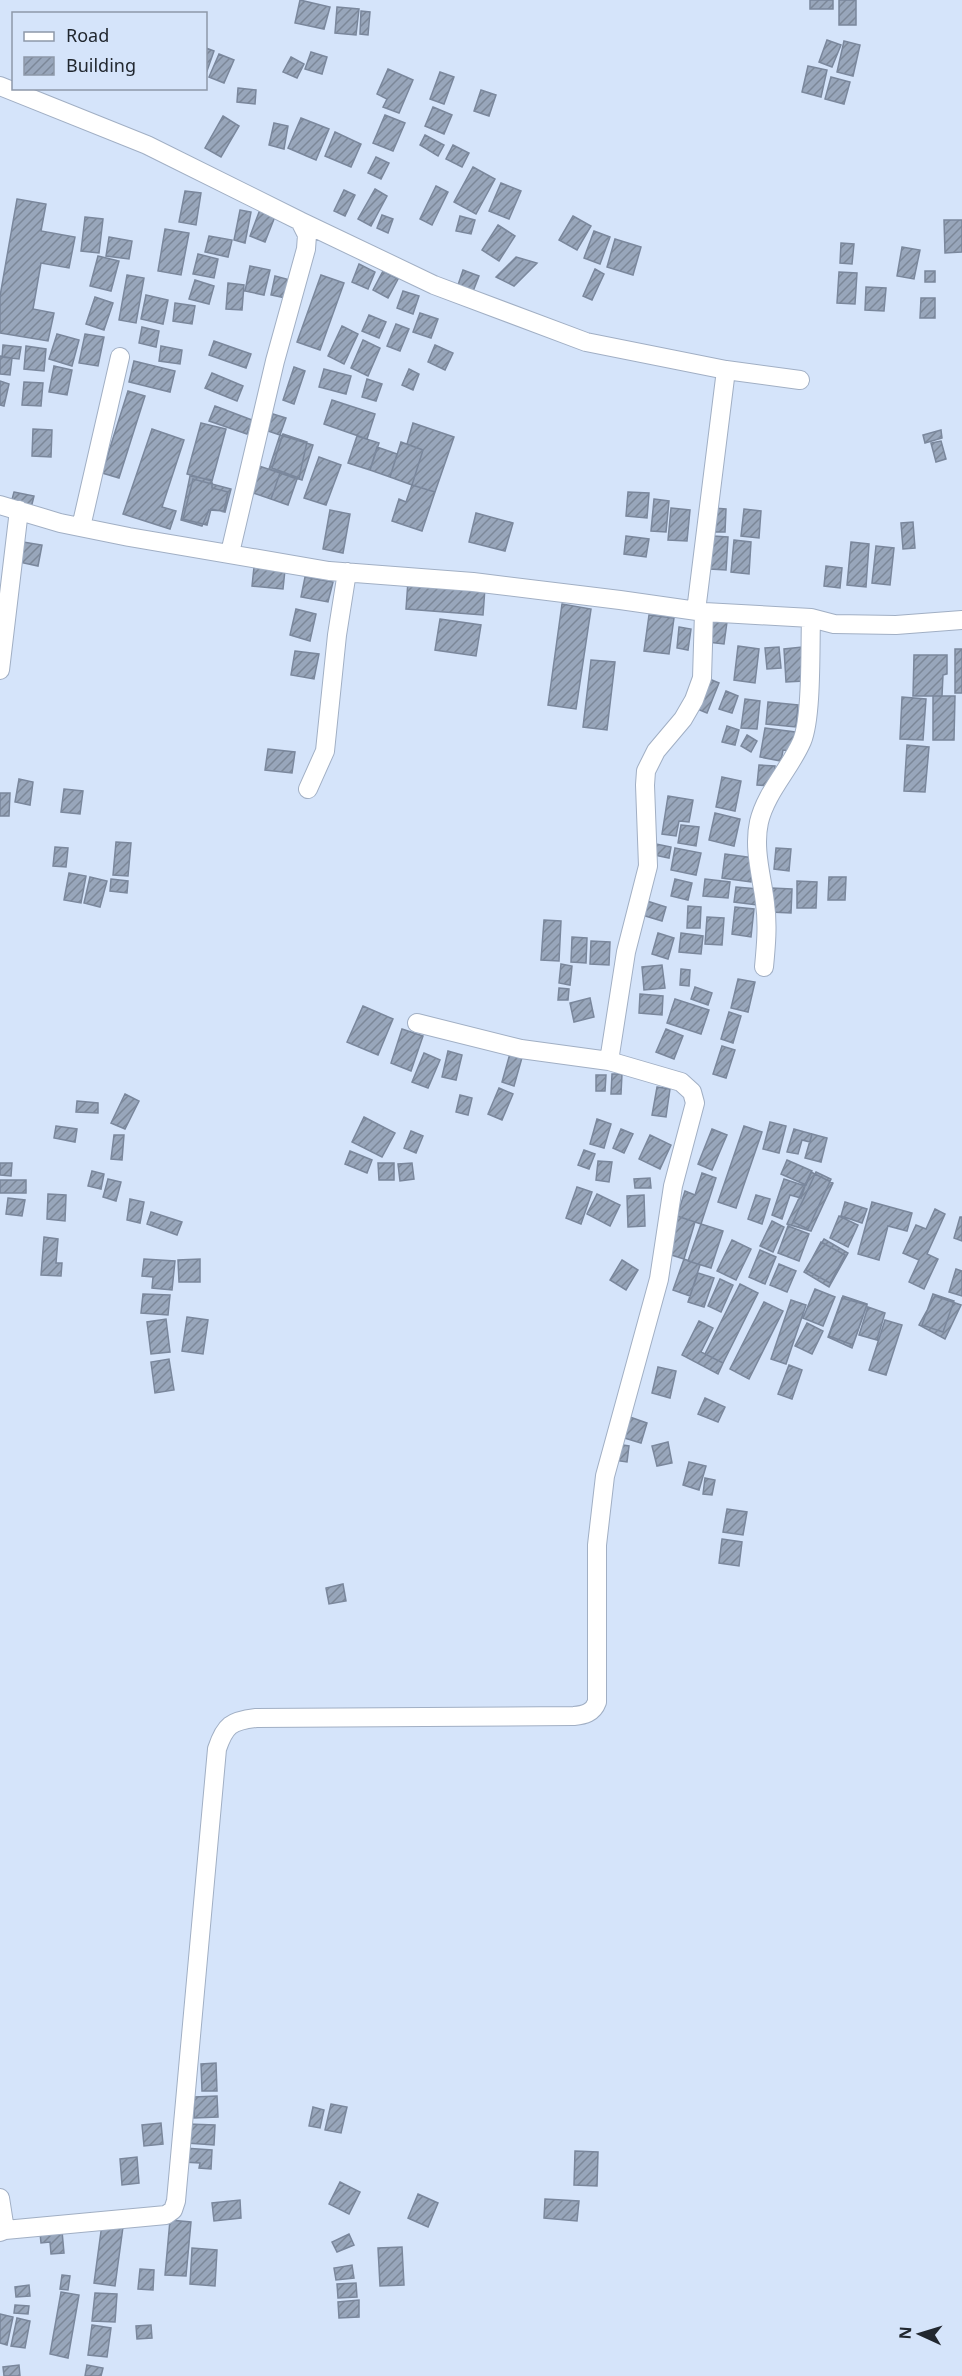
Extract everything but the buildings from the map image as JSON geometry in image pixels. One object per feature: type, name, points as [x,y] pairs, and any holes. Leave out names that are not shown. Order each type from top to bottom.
[{"type":"street","points":[[0,86],[147,145],[434,285],[586,342],[726,370],[800,380]]},
{"type":"street","points":[[230,553],[275,361],[306,249],[307,236],[300,221]]},
{"type":"street","points":[[81,527],[120,357]]},
{"type":"street","points":[[609,1061],[626,952],[648,866],[646,771],[656,751],[683,719],[694,700],[702,678],[700,612],[726,370]]},
{"type":"street","points":[[0,505],[60,523],[346,572],[484,584],[700,612],[811,618],[834,624],[896,625],[962,620]]},
{"type":"street","points":[[0,670],[19,510]]},
{"type":"street","points":[[308,789],[325,751],[346,572]]},
{"type":"street","points":[[764,967],[768,935],[757,851],[759,822],[768,800],[802,740],[807,722],[811,618]]},
{"type":"street","points":[[0,2198],[2,2231],[166,2215],[173,2210],[176,2201],[217,1749],[222,1734],[230,1724],[256,1718],[573,1716],[582,1715],[595,1708],[597,1702],[597,1545],[605,1476],[659,1279],[673,1186],[695,1103],[692,1092],[681,1082],[609,1061],[521,1049],[417,1023]]}]
